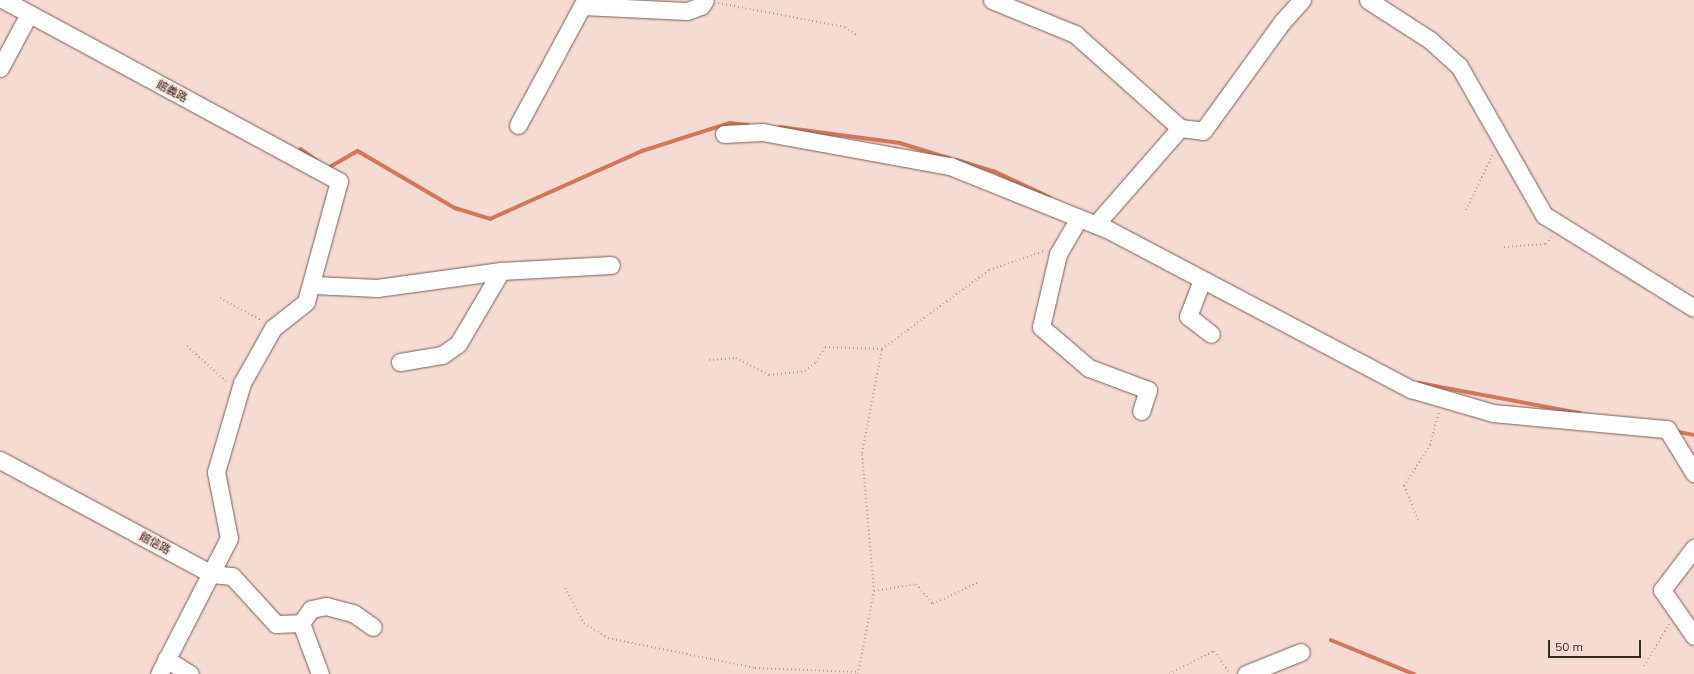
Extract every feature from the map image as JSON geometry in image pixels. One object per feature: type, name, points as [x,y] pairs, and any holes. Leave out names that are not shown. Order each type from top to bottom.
[{"type":"street","name":"館義路","points":[[4,0],[339,181],[313,285]]},
{"type":"street","points":[[518,125],[582,6],[687,11],[705,0]]},
{"type":"street","points":[[992,0],[1076,34],[1180,128],[1203,131],[1282,22],[1302,0]]},
{"type":"street","points":[[1368,0],[1430,40],[1459,66],[1544,215],[1560,227],[1694,308]]},
{"type":"street","points":[[0,68],[29,14]]},
{"type":"street","points":[[1096,224],[1180,128]]},
{"type":"street","points":[[724,134],[762,132],[950,166],[1096,224],[1411,389],[1492,413],[1667,429],[1694,473]]},
{"type":"street","points":[[1079,218],[1058,254],[1042,327],[1089,368],[1148,390],[1141,412]]},
{"type":"street","points":[[190,674],[162,666],[212,574],[229,538],[216,472],[239,391],[273,328],[306,302],[313,285],[377,288],[500,271],[612,265]]},
{"type":"street","points":[[400,362],[442,355],[458,344],[500,271]]},
{"type":"street","points":[[1202,280],[1188,316],[1211,334]]},
{"type":"street","name":"館信路","points":[[0,460],[212,574],[232,576],[276,624],[301,623]]},
{"type":"street","points":[[1694,548],[1662,590],[1675,613],[1694,636]]},
{"type":"street","points":[[320,674],[301,623],[311,609],[326,606],[353,613],[373,627]]},
{"type":"street","points":[[1246,674],[1301,652]]},
{"type":"path","points":[[705,0],[844,27],[858,36]]},
{"type":"path","points":[[1466,210],[1500,138]]},
{"type":"path","points":[[1504,247],[1546,244],[1560,227]]},
{"type":"path","points":[[709,360],[736,358],[769,375],[805,371],[816,362],[825,347],[882,349],[989,270],[1064,244]]},
{"type":"path","points":[[220,298],[273,328]]},
{"type":"path","points":[[187,346],[239,391]]},
{"type":"path","points":[[565,588],[584,623],[608,638],[755,668],[858,673],[874,591],[862,453],[882,349]]},
{"type":"path","points":[[1418,520],[1404,486],[1430,445],[1442,398]]},
{"type":"path","points":[[874,591],[916,584],[933,604],[979,582]]},
{"type":"path","points":[[1644,666],[1675,613]]},
{"type":"path","points":[[1169,674],[1214,651],[1230,674]]},
{"type":"waterway","points":[[328,168],[358,151],[455,208],[490,219],[642,151],[730,123],[748,125]]},
{"type":"waterway","points":[[780,127],[900,143],[949,158]]},
{"type":"waterway","points":[[301,149],[316,160]]},
{"type":"waterway","points":[[957,160],[994,171],[1049,197]]},
{"type":"waterway","points":[[1419,383],[1580,413]]},
{"type":"waterway","points":[[1674,431],[1694,435]]},
{"type":"waterway","points":[[1331,640],[1414,674]]}]
